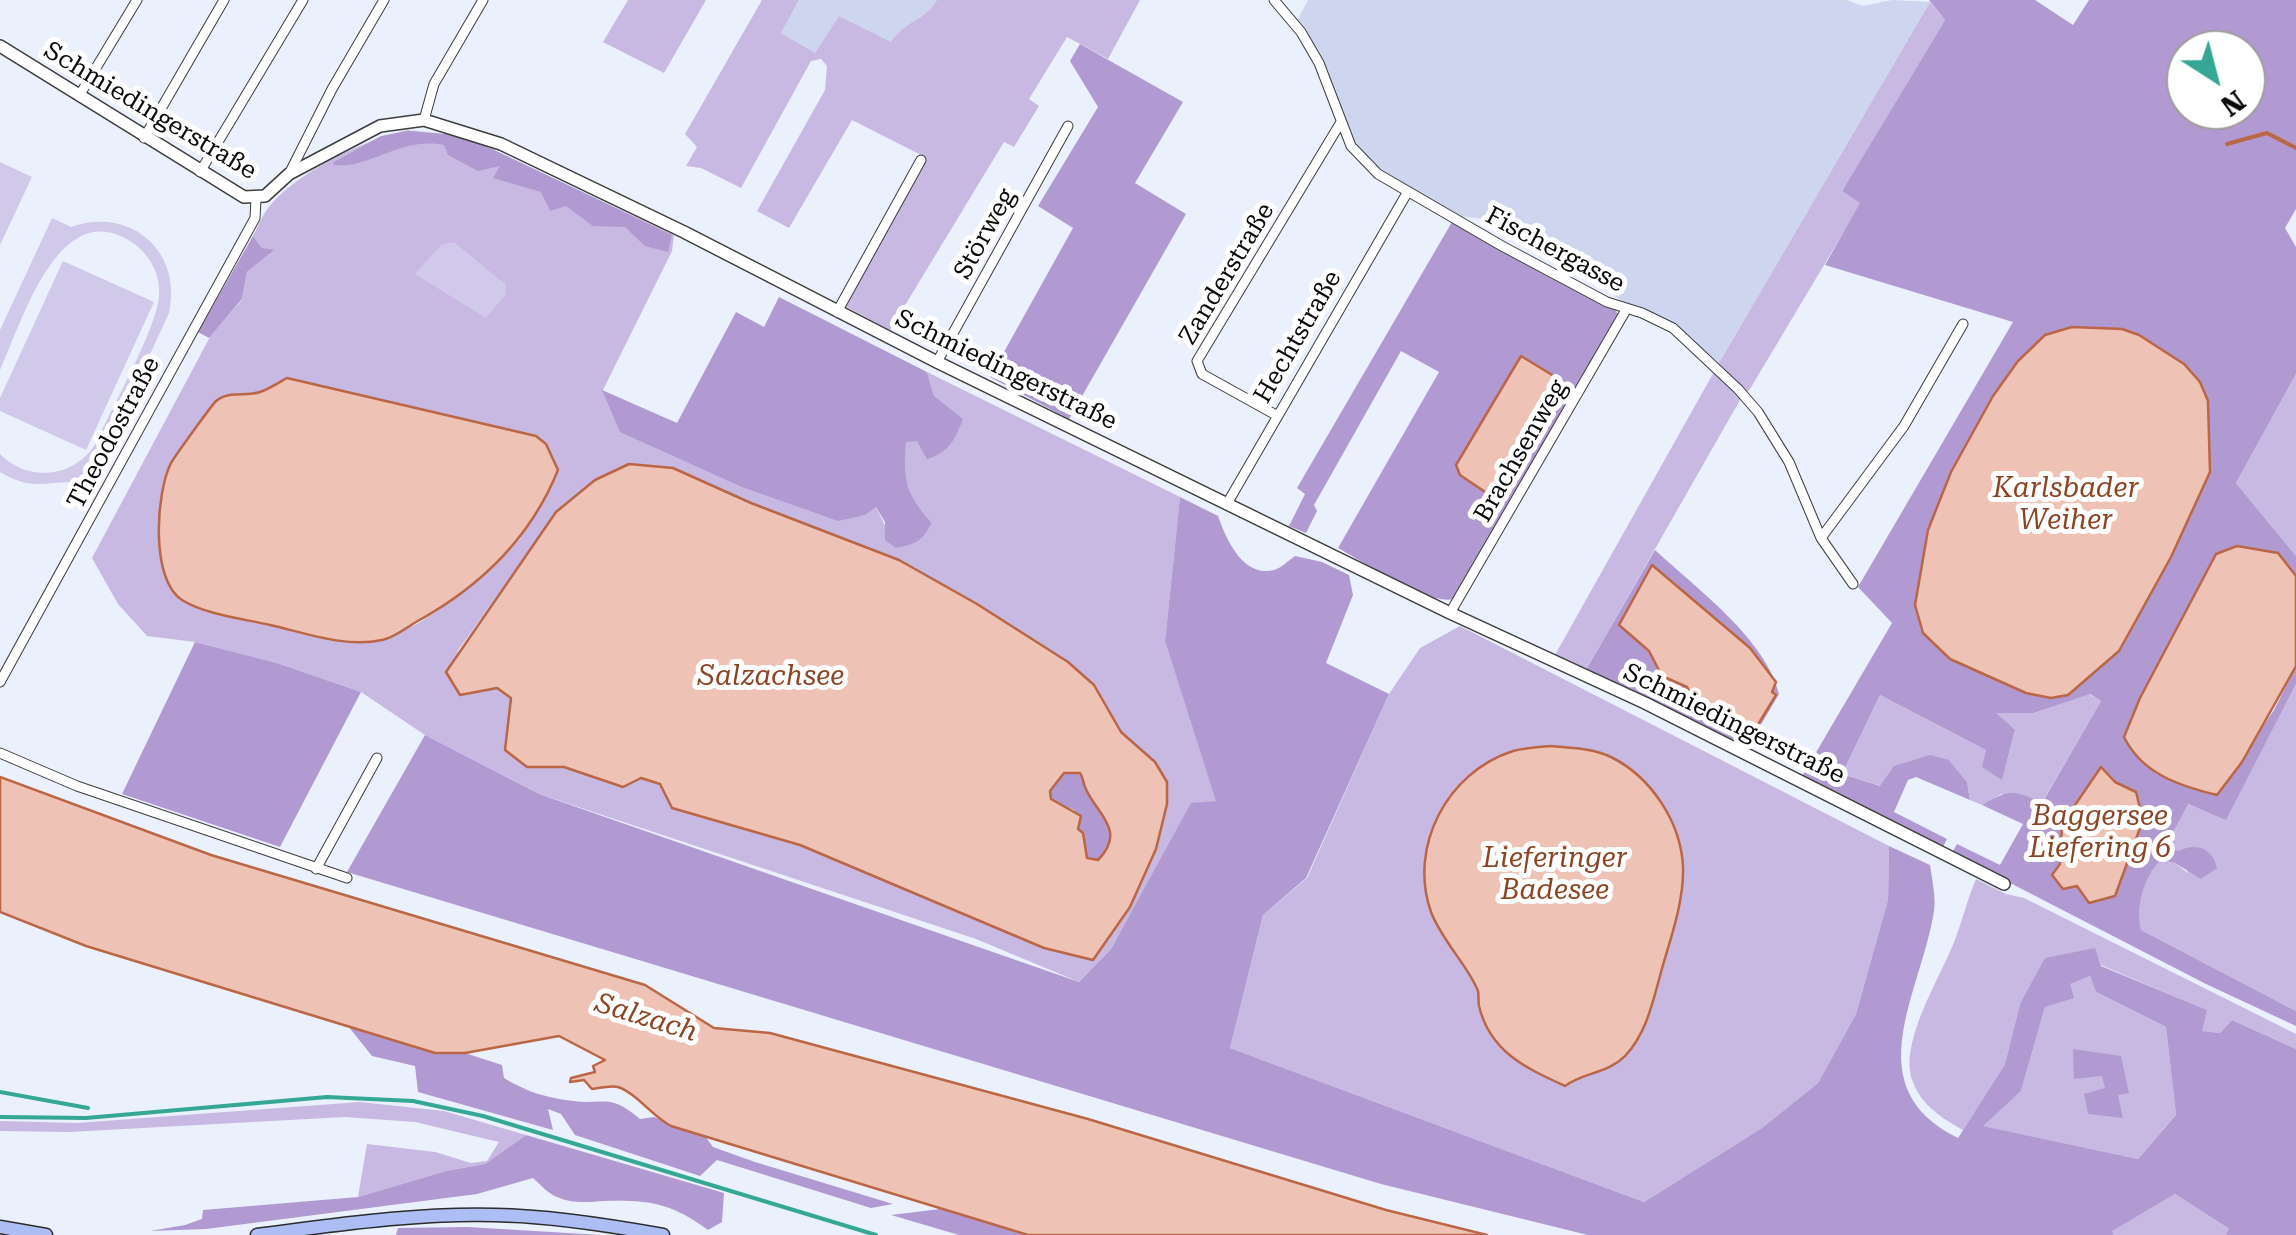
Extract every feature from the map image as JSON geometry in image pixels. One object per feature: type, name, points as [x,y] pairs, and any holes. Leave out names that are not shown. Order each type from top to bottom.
[{"type":"main road","points":[[257,1235],[378,1219],[497,1214],[608,1225],[662,1235]]},
{"type":"main road","points":[[0,1226],[46,1235]]},
{"type":"street","points":[[79,96],[137,0]]},
{"type":"street","points":[[144,138],[224,0]]},
{"type":"street","points":[[200,172],[303,0]]},
{"type":"street","points":[[288,174],[332,88],[384,0]]},
{"type":"street","points":[[424,120],[434,84],[483,0]]},
{"type":"street","name":"Fischergasse","points":[[1274,0],[1301,32],[1319,63],[1351,146],[1364,162],[1406,192],[1626,310],[1673,328],[1738,389],[1758,412],[1788,462],[1821,538],[1853,584]]},
{"type":"street","name":"Schmiedingerstraße","points":[[0,46],[244,198],[256,199],[274,189],[288,174],[380,126],[424,120],[501,144],[2004,884]]},
{"type":"street","name":"Zanderstraße","points":[[1276,415],[1202,374],[1197,361],[1341,122]]},
{"type":"street","name":"Störweg","points":[[938,362],[1068,126]]},
{"type":"street","points":[[837,312],[921,160]]},
{"type":"street","name":"Hechtstraße","points":[[1228,502],[1406,192]]},
{"type":"street","name":"Theodostraße","points":[[0,682],[254,218],[256,199]]},
{"type":"street","name":"Brachsenweg","points":[[1450,612],[1626,310]]},
{"type":"street","points":[[1821,538],[1904,426],[1963,324]]},
{"type":"street","points":[[0,753],[77,786],[347,878]]},
{"type":"street","points":[[316,868],[377,758]]},
{"type":"shaded area","points":[[628,0],[706,0],[664,73],[603,42]]},
{"type":"shaded area","points":[[762,0],[799,0],[781,33],[815,53],[839,16],[891,42],[937,0],[1140,0],[1108,59],[1067,37],[1029,99],[1039,106],[1014,147],[1004,142],[890,330],[843,305],[925,157],[852,120],[789,228],[757,211],[825,90],[827,66],[821,59],[811,61],[741,188],[701,168],[686,166],[697,147],[685,134]]},
{"type":"shaded area","points":[[799,0],[937,0],[927,16],[920,17],[891,43],[839,16],[815,54],[781,33]]},
{"type":"shaded area","points":[[1308,0],[1847,0],[1863,6],[1892,0],[1930,2],[1719,363],[1683,331],[1622,301],[1553,255],[1485,219],[1457,216],[1372,164],[1351,136],[1297,21]]},
{"type":"shaded area","points":[[1929,0],[2035,0],[2073,25],[2089,0],[2296,0],[2296,209],[2285,228],[2296,247],[2296,374],[2236,483],[2296,556],[2296,576],[2278,553],[2167,650],[2124,737],[2156,774],[2217,795],[2274,710],[2296,666],[2296,684],[2226,820],[2188,804],[2166,846],[2179,851],[2203,849],[2212,856],[2217,868],[2201,879],[2175,863],[2161,860],[2145,884],[2139,911],[2141,930],[2296,1011],[2296,1026],[1952,853],[1957,844],[2000,865],[2023,824],[1982,805],[2012,793],[2042,803],[2101,701],[2090,694],[2034,713],[1996,713],[2015,730],[2002,780],[1982,767],[1986,750],[1880,695],[1842,774],[1880,786],[1894,766],[1930,755],[1949,760],[1967,782],[1970,800],[1916,777],[1908,780],[1894,812],[1947,839],[1942,849],[1801,778],[1892,623],[1858,587],[2013,322],[1825,265],[1860,203],[1842,191],[1945,20]],"holes":[[[2122,329],[2139,335],[2184,364],[2192,514],[2119,651],[2069,695],[1951,472],[1993,396],[2018,361]],[[2101,768],[2115,782],[2136,793],[2127,864],[2116,896],[2052,875]]]},
{"type":"shaded area","points":[[1930,2],[1945,20],[1842,191],[1861,203],[1740,400],[1586,670],[1555,655],[1719,363]]},
{"type":"shaded area","points":[[1080,44],[1183,102],[1135,183],[1186,214],[1069,419],[990,377],[1073,228],[1038,206],[1098,107],[1070,61]]},
{"type":"shaded area","points":[[407,130],[455,135],[674,235],[672,251],[603,390],[621,432],[876,507],[896,548],[903,547],[922,538],[932,523],[911,494],[905,466],[906,441],[917,441],[934,396],[927,372],[1180,497],[1165,641],[1217,802],[1131,913],[1111,949],[1079,982],[976,939],[539,794],[425,735],[361,692],[277,663],[195,642],[147,636],[118,604],[92,558],[211,335],[242,300],[247,272],[272,251],[262,248],[253,236],[264,214],[280,195],[313,170]],"holes":[[[287,378],[391,405],[521,538],[442,608],[406,630],[375,641],[320,637],[214,613],[180,599],[164,572],[160,553],[162,491],[173,460],[235,393],[256,394]],[[673,468],[751,503],[899,560],[977,604],[1094,685],[1121,732],[1141,748],[1092,960],[1044,948],[800,846],[672,808],[660,784],[641,778],[623,787],[564,767],[527,767],[505,749],[512,699],[457,652],[556,512]]]},
{"type":"shaded area","points":[[408,131],[455,135],[492,149],[672,235],[668,252],[645,246],[625,227],[593,226],[566,206],[550,211],[541,192],[493,178],[500,166],[478,171],[448,155],[444,145],[413,145],[360,162],[333,165],[381,136]]},
{"type":"shaded area","points":[[0,162],[32,177],[0,245]]},
{"type":"shaded area","points":[[52,218],[71,227],[93,222],[132,229],[160,253],[171,291],[169,313],[89,487],[14,479],[0,472],[0,454],[11,463],[37,472],[64,470],[87,455],[150,328],[159,296],[158,281],[145,253],[133,243],[107,232],[84,235],[64,248],[47,270],[0,370],[0,330]]},
{"type":"shaded area","points":[[1452,222],[1615,309],[1619,316],[1453,599],[1442,599],[1412,589],[1338,548],[1439,372],[1401,351],[1314,505],[1317,511],[1306,533],[1289,526],[1305,494],[1297,488]]},
{"type":"shaded area","points":[[253,236],[262,248],[274,250],[247,272],[242,299],[209,338],[198,332]]},
{"type":"shaded area","points":[[454,242],[506,285],[506,294],[486,318],[415,274],[441,245]]},
{"type":"shaded area","points":[[63,261],[154,302],[86,450],[0,411],[0,398]]},
{"type":"shaded area","points":[[779,297],[927,372],[934,396],[963,419],[950,444],[935,456],[927,459],[917,441],[906,442],[908,486],[932,523],[918,541],[896,548],[885,540],[885,522],[876,507],[865,515],[838,521],[742,487],[620,432],[602,390],[677,423],[736,312],[764,327]]},
{"type":"shaded area","points":[[2296,374],[2296,556],[2236,483]]},
{"type":"shaded area","points":[[1180,497],[1218,516],[1237,555],[1253,568],[1274,570],[1295,556],[1322,562],[1349,575],[1353,595],[1326,663],[1389,694],[1306,878],[1263,915],[1230,1048],[1644,1202],[1762,1128],[1818,1083],[1856,1014],[1888,900],[1889,846],[1930,865],[1933,882],[1934,911],[1902,1036],[1902,1066],[1909,1093],[1927,1117],[1958,1138],[2005,1064],[2020,1004],[2045,958],[2095,948],[2101,966],[2207,1010],[2202,1031],[2220,1033],[2232,1020],[2296,1049],[2296,1235],[2226,1235],[2229,1229],[2175,1194],[2112,1231],[2114,1235],[1588,1235],[1381,1184],[347,872],[425,735],[539,794],[1079,982],[1111,949],[1191,803],[1216,801],[1165,641]],"holes":[[[2090,976],[2096,992],[2166,1027],[2176,1115],[2138,1159],[1983,1126],[2021,1091],[2045,1007],[2074,998],[2070,984]]]},
{"type":"shaded area","points":[[1655,550],[1745,634],[1772,674],[1779,694],[1746,750],[1586,670]],"holes":[[[1652,566],[1750,648],[1775,696],[1749,740],[1703,717],[1687,687],[1662,676],[1649,651]]]},
{"type":"shaded area","points":[[1460,626],[1889,846],[1888,900],[1856,1014],[1818,1083],[1762,1128],[1644,1202],[1230,1048],[1263,915],[1307,878],[1389,694],[1420,648]]},
{"type":"shaded area","points":[[195,642],[277,663],[361,692],[280,847],[122,794]]},
{"type":"shaded area","points":[[2296,684],[2296,1011],[2141,930],[2139,911],[2145,883],[2161,860],[2175,863],[2188,873],[2179,851],[2166,847],[2187,804],[2226,819]]},
{"type":"shaded area","points":[[2089,694],[2101,701],[2041,804],[2001,794],[1982,805],[1970,800],[1967,782],[1949,760],[1881,786],[1842,774],[1880,695],[1986,750],[2002,779],[2015,731],[1994,713],[2034,713]]},
{"type":"shaded area","points":[[1064,772],[1080,772],[1110,831],[1110,840],[1098,860],[1087,858],[1074,810],[1058,804],[1051,796],[1050,791]]},
{"type":"shaded area","points":[[1976,879],[2024,898],[2296,1034],[2296,1049],[2232,1020],[2220,1033],[2201,1031],[2206,1010],[2101,965],[2094,948],[2020,1004],[2005,1064],[1963,1130],[1921,1098],[1910,1066],[1916,1028],[1951,950]]},
{"type":"shaded area","points":[[2090,976],[2096,992],[2166,1027],[2176,1115],[2138,1159],[1982,1126],[2021,1091],[2045,1007],[2069,984]]},
{"type":"shaded area","points":[[348,1026],[435,1053],[465,1053],[502,1065],[504,1078],[537,1094],[614,1103],[640,1119],[654,1117],[705,1136],[713,1147],[893,1204],[871,1208],[717,1160],[700,1176],[575,1135],[561,1114],[548,1109],[553,1130],[418,1092],[415,1066],[372,1056]]},
{"type":"shaded area","points":[[2073,1049],[2121,1056],[2129,1093],[2118,1095],[2123,1118],[2088,1114],[2084,1094],[2105,1088],[2102,1076],[2074,1079]]},
{"type":"shaded area","points":[[360,1102],[444,1111],[526,1135],[485,1164],[446,1171],[358,1197],[367,1144],[435,1152],[471,1163],[487,1161],[499,1142],[415,1122],[345,1117],[69,1132],[0,1131],[0,1121],[77,1123]]},
{"type":"shaded area","points":[[526,1135],[724,1193],[722,1222],[708,1230],[659,1205],[569,1201],[550,1194],[533,1178],[477,1194],[206,1229],[150,1231],[202,1219],[203,1210],[358,1197],[446,1171],[485,1164]]},
{"type":"shaded area","points":[[2175,1194],[2230,1230],[2226,1235],[2114,1235],[2111,1231]]},
{"type":"shaded area","points":[[940,1209],[1028,1235],[959,1235],[891,1215]]},
{"type":"shaded area","points":[[468,1227],[601,1235],[396,1235],[398,1228]]},
{"type":"water","name":"Karlsbader Weiher","points":[[2072,327],[2122,329],[2139,335],[2184,364],[2200,382],[2208,401],[2210,472],[2171,557],[2119,651],[2068,695],[2051,698],[2026,693],[1950,659],[1923,633],[1915,605],[1928,530],[1951,472],[1993,396],[2018,361],[2045,335]]},
{"type":"water","points":[[1521,356],[1567,384],[1567,389],[1505,493],[1494,498],[1460,475],[1456,465]]},
{"type":"water","points":[[287,378],[536,436],[546,444],[558,470],[533,517],[501,558],[461,593],[391,637],[368,642],[340,641],[201,609],[182,600],[165,574],[159,514],[166,476],[171,463],[216,401],[260,392]]},
{"type":"water","name":"Salzachsee","points":[[629,464],[673,468],[751,503],[899,560],[1068,662],[1094,685],[1121,732],[1155,762],[1167,782],[1167,804],[1156,849],[1130,907],[1093,960],[1044,948],[800,845],[672,808],[660,784],[641,778],[623,787],[564,767],[527,767],[505,750],[511,698],[497,688],[460,695],[446,672],[556,512],[595,480]],"holes":[[[1064,773],[1080,773],[1110,831],[1110,840],[1098,860],[1087,858],[1083,833],[1078,829],[1081,816],[1051,799],[1050,791]]]},
{"type":"water","points":[[2237,546],[2278,553],[2296,576],[2296,666],[2242,762],[2217,795],[2163,776],[2141,760],[2124,737],[2140,698],[2216,554]]},
{"type":"water","points":[[1652,565],[1750,648],[1776,682],[1772,692],[1776,695],[1748,741],[1703,717],[1687,687],[1662,676],[1649,651],[1619,625]]},
{"type":"water","name":"Lieferinger Badesee","points":[[1551,746],[1604,754],[1639,776],[1670,818],[1683,867],[1677,917],[1645,1025],[1618,1062],[1565,1086],[1524,1065],[1492,1035],[1484,1022],[1478,991],[1436,923],[1425,887],[1429,838],[1452,794],[1490,761],[1513,751]]},
{"type":"water","name":"Baggersee Liefering 6","points":[[2101,767],[2115,782],[2136,792],[2143,820],[2115,896],[2089,903],[2077,886],[2063,889],[2052,875],[2060,864],[2062,824]]},
{"type":"water","name":"Salzach","points":[[0,777],[211,855],[645,985],[714,1028],[770,1033],[1088,1119],[1386,1210],[1487,1235],[1028,1235],[671,1126],[618,1087],[592,1089],[584,1080],[570,1082],[571,1078],[595,1072],[593,1066],[605,1060],[559,1036],[465,1053],[435,1053],[86,946],[0,912]]},
{"type":"waterway","points":[[2227,144],[2267,133],[2296,148]]},
{"type":"railway","points":[[0,1092],[88,1108]]},
{"type":"railway","points":[[0,1117],[86,1118],[327,1097],[413,1101],[483,1116],[876,1235]]}]
